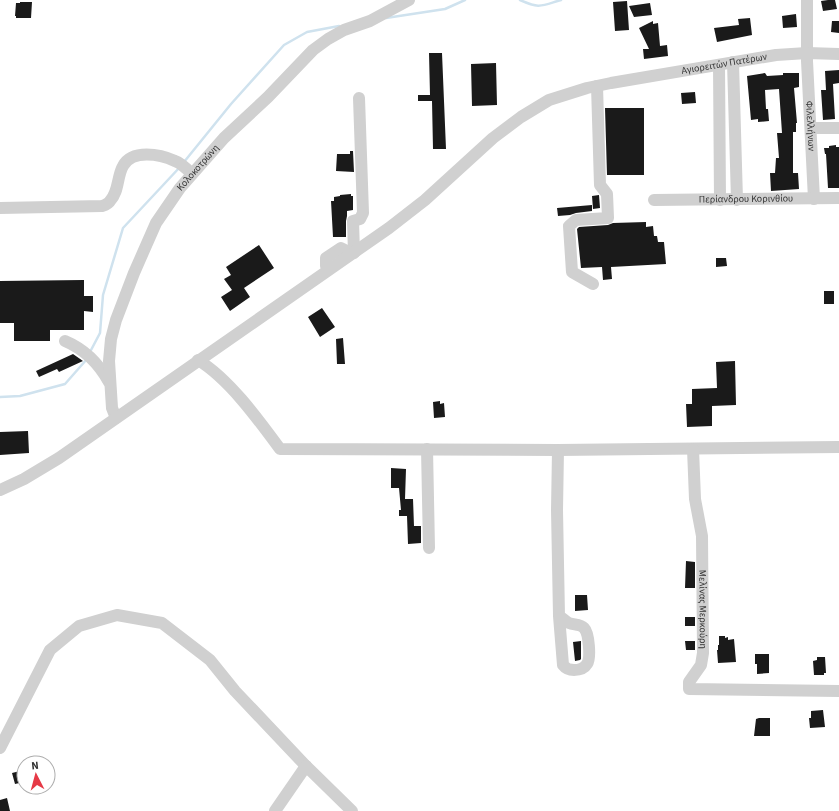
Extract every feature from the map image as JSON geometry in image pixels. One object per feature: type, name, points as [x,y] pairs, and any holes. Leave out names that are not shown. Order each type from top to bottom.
[{"type":"street","name":"Κολοκοτρώνη","points":[[116,418],[112,408],[108,362],[111,339],[116,320],[134,273],[156,223],[180,188],[224,138],[282,83],[313,50],[344,30],[370,21],[409,0]]},
{"type":"street","name":"Φιλελλήνων","points":[[807,0],[807,53],[814,199]]},
{"type":"street","name":"Αγιορειτών Πατέρων","points":[[0,490],[38,471],[116,418],[351,252],[389,228],[425,200],[493,138],[521,117],[549,100],[611,83],[719,64],[776,55],[807,53],[839,54]]},
{"type":"street","points":[[733,62],[737,200]]},
{"type":"street","points":[[719,64],[720,200]]},
{"type":"street","points":[[593,284],[572,272],[569,226],[576,220],[608,218],[607,194],[600,185],[597,86]]},
{"type":"street","points":[[326,266],[326,258],[341,248],[351,252],[353,221],[360,219],[363,213],[359,98]]},
{"type":"street","points":[[811,132],[839,128]]},
{"type":"street","points":[[811,132],[839,135]]},
{"type":"street","points":[[0,208],[102,206],[110,201],[116,192],[124,164],[128,160],[142,154],[162,156],[176,161],[192,174]]},
{"type":"street","name":"Περίανδρου Κορινθίου","points":[[654,200],[839,198]]},
{"type":"street","points":[[65,341],[74,345],[102,369],[110,385]]},
{"type":"street","points":[[198,360],[222,378],[265,428],[280,449],[558,450],[839,447]]},
{"type":"street","points":[[427,449],[429,548]]},
{"type":"street","name":"Μελίνας Μερκούρη","points":[[693,449],[695,499],[702,536],[704,653],[701,665],[690,680],[689,689],[839,691]]},
{"type":"street","points":[[558,450],[557,546],[559,616]]},
{"type":"street","points":[[0,748],[50,650],[79,626],[117,615],[162,622],[210,660],[235,691],[306,766],[352,811]]},
{"type":"street","points":[[275,811],[306,766]]},
{"type":"building","points":[[835,0],[837,9],[823,11],[821,1]]},
{"type":"building","points":[[627,1],[629,30],[615,31],[613,2]]},
{"type":"building","points":[[32,2],[31,18],[16,18],[16,3]]},
{"type":"building","points":[[650,3],[652,15],[634,17],[629,6]]},
{"type":"building","points":[[796,14],[797,27],[783,28],[782,16]]},
{"type":"building","points":[[750,18],[752,35],[717,42],[714,28],[739,25],[738,19]]},
{"type":"building","points":[[653,21],[653,24],[658,23],[660,46],[667,45],[668,56],[644,59],[643,49],[649,49],[639,28]]},
{"type":"building","points":[[832,21],[839,21],[839,33],[831,32]]},
{"type":"building","points":[[429,53],[442,53],[446,149],[433,149],[432,101],[418,101],[418,95],[430,95]]},
{"type":"building","points":[[496,63],[497,105],[472,106],[471,64]]},
{"type":"building","points":[[839,70],[839,83],[833,84],[835,119],[823,120],[821,90],[826,90],[825,71]]},
{"type":"building","points":[[765,73],[767,76],[783,75],[783,73],[799,73],[799,87],[794,88],[797,123],[796,132],[793,132],[793,173],[798,173],[799,189],[771,191],[770,173],[775,173],[776,158],[779,158],[777,133],[782,133],[779,89],[765,90],[766,109],[768,109],[769,121],[758,122],[758,119],[751,120],[747,76]]},
{"type":"building","points":[[695,92],[696,103],[682,104],[681,93]]},
{"type":"building","points":[[605,108],[644,108],[644,175],[607,175]]},
{"type":"building","points":[[836,145],[836,147],[839,147],[839,188],[828,188],[826,154],[824,148],[829,148],[829,146]]},
{"type":"building","points":[[350,151],[353,151],[354,172],[336,171],[337,154],[350,154]]},
{"type":"building","points":[[351,194],[351,196],[353,196],[353,210],[347,211],[346,237],[333,237],[331,201],[334,201],[334,197]]},
{"type":"building","points":[[599,195],[600,208],[593,209],[592,196]]},
{"type":"building","points":[[592,205],[592,211],[558,216],[557,208]]},
{"type":"building","points":[[646,222],[646,227],[653,226],[654,236],[657,236],[658,242],[664,242],[666,264],[611,267],[612,279],[603,280],[602,267],[581,268],[577,229],[579,227],[608,225],[613,223]]},
{"type":"building","points":[[259,245],[274,268],[244,288],[250,297],[230,311],[221,297],[232,290],[224,279],[231,275],[226,267]]},
{"type":"building","points":[[716,258],[726,258],[727,266],[716,267]]},
{"type":"building","points":[[84,280],[84,296],[93,296],[93,312],[84,311],[84,330],[50,330],[50,341],[14,341],[14,323],[0,323],[0,281]]},
{"type":"building","points":[[824,291],[834,291],[834,304],[824,304]]},
{"type":"building","points":[[322,308],[335,327],[320,337],[308,317]]},
{"type":"building","points":[[343,338],[345,364],[337,364],[336,339]]},
{"type":"building","points":[[73,354],[83,361],[59,372],[57,369],[39,377],[36,371]]},
{"type":"building","points":[[735,361],[736,405],[712,406],[712,426],[687,427],[686,404],[692,404],[692,389],[717,388],[716,362]]},
{"type":"building","points":[[440,401],[440,404],[444,403],[445,417],[434,418],[433,402]]},
{"type":"building","points":[[28,431],[29,453],[0,455],[0,432]]},
{"type":"building","points":[[391,468],[406,469],[405,499],[413,499],[414,526],[421,526],[421,543],[408,544],[407,516],[399,516],[399,510],[401,510],[399,488],[391,488]]},
{"type":"building","points":[[686,561],[695,562],[695,588],[685,588]]},
{"type":"building","points":[[575,595],[587,595],[588,610],[575,611]]},
{"type":"building","points":[[685,617],[695,617],[695,626],[685,626]]},
{"type":"building","points":[[719,636],[725,636],[725,638],[728,637],[728,640],[734,639],[736,662],[718,663],[717,650],[719,645]]},
{"type":"building","points":[[581,641],[581,659],[575,661],[573,642]]},
{"type":"building","points":[[685,641],[695,641],[695,650],[686,650]]},
{"type":"building","points":[[755,654],[769,654],[769,673],[757,674]]},
{"type":"building","points":[[817,657],[825,657],[826,673],[824,673],[824,675],[814,675],[813,661],[817,660]]},
{"type":"building","points":[[823,710],[825,727],[810,728],[809,718],[811,718],[811,711]]},
{"type":"building","points":[[770,718],[770,736],[754,736],[756,719]]},
{"type":"building","points":[[16,772],[16,784],[15,784],[12,773]]},
{"type":"building","points":[[7,798],[10,811],[0,811],[0,800]]},
{"type":"waterway","points":[[386,18],[445,9],[465,0]]},
{"type":"waterway","points":[[520,0],[536,6],[561,0]]},
{"type":"waterway","points":[[184,162],[231,104],[284,45],[307,32],[339,26]]},
{"type":"waterway","points":[[90,352],[100,333],[103,295],[123,228],[180,167]]},
{"type":"waterway","points":[[0,397],[20,396],[65,384],[87,359]]}]
